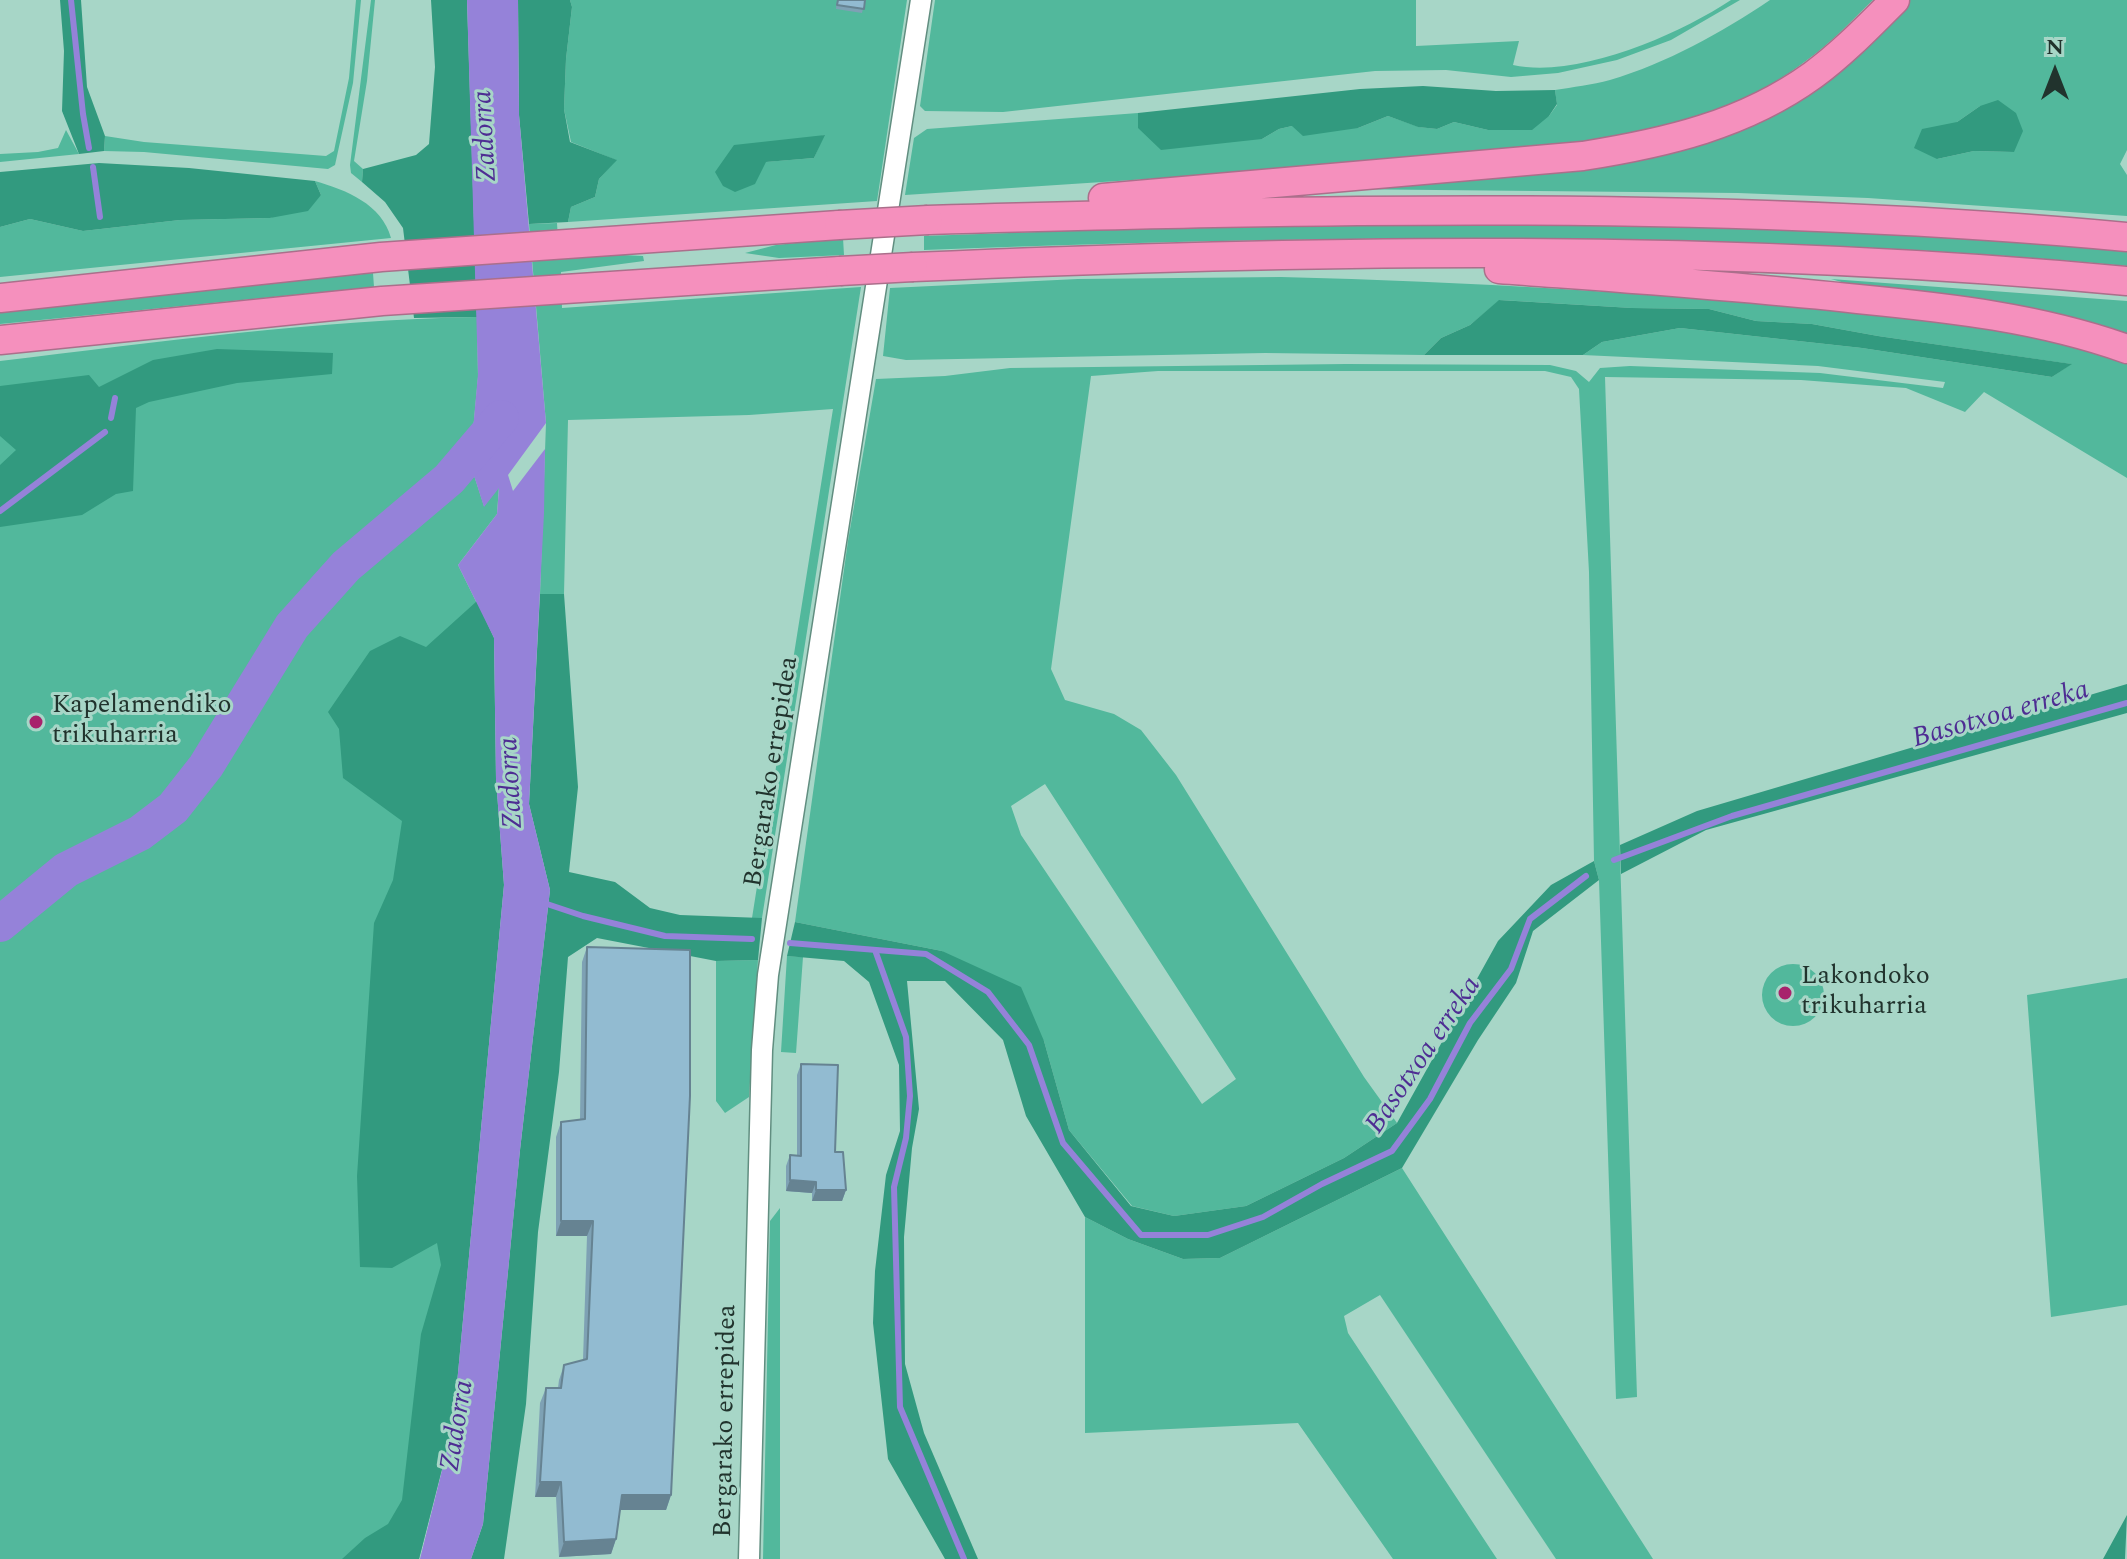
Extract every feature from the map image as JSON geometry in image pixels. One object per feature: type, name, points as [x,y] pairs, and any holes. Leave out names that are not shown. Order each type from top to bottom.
[{"type":"highway","points":[[928,220],[1112,197],[1583,156],[1650,145],[1712,128],[1761,106],[1813,75],[1895,0]]},
{"type":"highway","points":[[0,298],[381,257],[928,220],[1322,210],[1570,210],[1769,214],[2127,237]]},
{"type":"highway","points":[[0,340],[382,301],[571,287],[913,267],[1295,253],[1540,252],[1748,256],[2127,281]]},
{"type":"highway","points":[[1295,253],[1768,289],[1970,310],[2085,334],[2127,349]]},
{"type":"street","name":"Bergarako errepidea","points":[[749,1559],[762,1050],[768,975],[921,0]]},
{"type":"green space","points":[[60,0],[81,0],[87,87],[105,136],[104,151],[79,154],[62,111],[64,51]]},
{"type":"green space","points":[[356,0],[361,0],[353,83],[335,165],[328,169],[104,151],[105,136],[144,142],[326,156],[334,151],[349,78]]},
{"type":"green space","points":[[371,0],[375,0],[367,81],[354,161],[363,169],[362,182],[351,173],[350,165]]},
{"type":"green space","points":[[431,0],[467,0],[477,317],[414,318],[403,228],[385,202],[362,182],[363,169],[416,155],[429,144],[435,67]]},
{"type":"green space","points":[[518,0],[570,0],[564,109],[570,142],[617,160],[599,179],[595,197],[571,207],[568,222],[529,224],[519,115]]},
{"type":"green space","points":[[570,0],[907,0],[877,201],[568,222],[571,207],[595,197],[599,179],[616,160],[571,142],[564,109]],"holes":[[[824,135],[814,158],[765,162]]]},
{"type":"green space","points":[[935,0],[1416,0],[1416,46],[1519,41],[1513,65],[1539,68],[1567,66],[1626,51],[1684,27],[1731,0],[1740,0],[1671,40],[1617,60],[1558,73],[1511,77],[1446,70],[1375,71],[1003,112],[925,111],[920,106]]},
{"type":"green space","points":[[1770,0],[1873,0],[1823,48],[1765,88],[1715,112],[1633,135],[1163,178],[905,195],[914,138],[927,129],[1138,113],[1138,128],[1262,139],[1279,129],[1292,126],[1358,128],[1388,116],[1419,127],[1437,129],[1454,122],[1488,130],[1549,116],[1557,105],[1555,90],[1610,80],[1652,65],[1713,35]]},
{"type":"green space","points":[[1905,0],[2127,0],[2127,150],[2120,164],[2127,175],[2127,216],[1868,198],[1738,193],[1336,189],[1726,134]],"holes":[[[1980,106],[2014,152],[1974,151],[1937,159],[1957,122]]]},
{"type":"green space","points":[[1423,86],[1496,91],[1555,90],[1557,104],[1549,116],[1532,130],[1488,130],[1454,122],[1437,129],[1418,127],[1388,116],[1358,128],[1303,136],[1292,126],[1279,129],[1262,139],[1161,150],[1138,128],[1138,113],[1360,89]]},
{"type":"green space","points":[[1998,100],[2016,113],[2023,131],[2014,152],[1974,151],[1937,159],[1914,148],[1922,129],[1957,122],[1980,106]]},
{"type":"green space","points":[[66,130],[79,154],[0,162],[0,154],[58,148]]},
{"type":"green space","points":[[825,135],[814,158],[766,162],[755,184],[735,192],[723,186],[715,172],[734,145]]},
{"type":"green space","points":[[99,163],[189,168],[315,181],[321,195],[308,211],[270,218],[180,220],[83,231],[30,219],[0,227],[0,172]]},
{"type":"green space","points":[[315,181],[350,194],[371,207],[380,216],[391,238],[0,277],[0,227],[30,219],[83,231],[180,220],[270,218],[321,195]]},
{"type":"green space","points":[[1320,222],[1742,226],[1999,240],[2127,251],[2127,266],[1827,246],[1526,238],[1225,241],[924,250],[924,236]]},
{"type":"green space","points":[[557,223],[559,257],[603,254],[643,256],[644,261],[561,272],[562,308],[861,287],[762,918],[752,918],[833,409],[749,415],[568,420],[564,594],[540,594],[546,423],[529,224]]},
{"type":"green space","points":[[843,238],[844,255],[779,258],[745,253],[776,245]]},
{"type":"green space","points":[[373,273],[374,287],[0,324],[0,311]]},
{"type":"green space","points":[[1078,279],[1351,279],[1703,299],[1915,319],[2023,333],[2093,351],[2127,364],[2127,478],[1984,392],[1965,412],[1906,388],[1801,380],[1605,377],[1637,1397],[1616,1399],[1599,880],[1594,861],[1589,572],[1579,389],[1571,377],[1545,371],[1158,371],[1091,376],[1051,669],[1065,700],[1114,714],[1141,730],[1176,775],[1364,1077],[1397,1123],[1344,1158],[1246,1206],[1174,1216],[1132,1206],[1069,1130],[1044,1041],[942,951],[795,922],[848,541],[876,379],[945,376],[1010,368],[1346,364],[1550,365],[1576,371],[1589,382],[1600,368],[1630,366],[1820,373],[1943,388],[1945,382],[1818,366],[1583,355],[1602,342],[1680,328],[1862,348],[2052,377],[2071,364],[1812,324],[1756,321],[1709,309],[1500,300],[1470,325],[1441,338],[1424,355],[1265,353],[906,360],[883,356],[890,288]],"holes":[[[1045,784],[1236,1079],[1202,1104],[1021,835],[1011,806]]]},
{"type":"green space","points":[[1831,279],[2127,301],[2127,338],[1873,291]]},
{"type":"green space","points":[[1499,300],[1709,309],[1756,321],[1812,324],[2072,364],[2052,377],[1862,348],[1680,328],[1602,342],[1583,355],[1424,355],[1441,338],[1470,325]]},
{"type":"green space","points":[[477,317],[478,377],[470,463],[484,506],[499,486],[497,514],[458,565],[494,638],[453,1426],[419,1559],[0,1559],[0,361],[297,327]]},
{"type":"green space","points":[[217,349],[333,353],[332,374],[237,383],[149,402],[136,408],[133,491],[116,494],[82,515],[0,527],[0,465],[16,450],[0,436],[0,386],[89,375],[99,387],[153,360]]},
{"type":"green space","points":[[540,594],[564,594],[578,787],[569,872],[615,882],[650,908],[680,915],[762,918],[758,960],[716,961],[597,938],[568,957],[559,1072],[538,1232],[526,1404],[504,1559],[471,1559],[483,1524],[520,1150],[550,890],[529,804]]},
{"type":"green space","points":[[477,601],[494,638],[496,779],[504,885],[453,1426],[419,1559],[342,1559],[365,1538],[388,1524],[402,1500],[421,1334],[441,1265],[437,1243],[392,1268],[360,1267],[357,1176],[374,923],[393,880],[402,821],[343,778],[339,729],[328,712],[370,651],[400,636],[426,647]]},
{"type":"green space","points":[[2127,684],[2127,713],[1706,830],[1621,874],[1620,845],[1697,811]]},
{"type":"green space","points":[[1594,861],[1599,880],[1533,931],[1516,983],[1478,1040],[1402,1168],[1220,1258],[1183,1259],[1128,1239],[1085,1217],[1026,1116],[1003,1040],[945,981],[907,981],[919,1109],[912,1148],[904,1237],[905,1364],[924,1433],[978,1559],[945,1559],[888,1459],[873,1323],[875,1271],[886,1175],[900,1131],[899,1065],[869,982],[844,961],[787,956],[795,922],[942,951],[1021,987],[1044,1041],[1069,1130],[1131,1206],[1174,1216],[1246,1206],[1344,1158],[1397,1123],[1498,941],[1551,885]]},
{"type":"green space","points":[[787,956],[803,957],[796,1053],[781,1052]]},
{"type":"green space","points":[[758,960],[749,1097],[725,1113],[716,1101],[716,961]]},
{"type":"green space","points":[[1793,964],[1805,966],[1815,973],[1822,983],[1822,1007],[1815,1017],[1805,1024],[1793,1026],[1781,1024],[1771,1017],[1764,1007],[1762,995],[1764,983],[1771,973],[1781,966]]},
{"type":"green space","points":[[2127,978],[2127,1305],[2051,1317],[2027,995]]},
{"type":"green space","points":[[1402,1168],[1653,1559],[1556,1559],[1380,1295],[1344,1316],[1348,1333],[1497,1559],[1393,1559],[1298,1423],[1085,1433],[1085,1217],[1128,1239],[1183,1259],[1220,1258]]},
{"type":"green space","points":[[780,1208],[780,1559],[763,1559],[770,1221]]},
{"type":"green space","points":[[2127,1515],[2125,1559],[2103,1559]]},
{"type":"water","name":"Zadorra","points":[[467,0],[518,0],[519,115],[546,423],[508,475],[513,491],[545,449],[529,804],[550,890],[520,1150],[483,1524],[471,1559],[420,1559],[453,1426],[504,885],[496,779],[494,638],[458,565],[497,514],[499,488],[484,507],[470,463],[478,374]]},
{"type":"building","points":[[838,0],[865,0],[864,9],[837,5]]},
{"type":"building","points":[[587,947],[690,950],[690,1096],[671,1495],[622,1495],[616,1539],[564,1542],[561,1482],[540,1482],[546,1388],[561,1388],[564,1365],[587,1359],[593,1221],[561,1221],[561,1122],[585,1119]]},
{"type":"building","points":[[801,1064],[838,1065],[835,1152],[843,1152],[846,1190],[816,1190],[816,1182],[790,1180],[790,1155],[801,1156]]},
{"type":"waterway","points":[[71,0],[89,148]]},
{"type":"waterway","points":[[93,167],[100,217]]},
{"type":"waterway","points":[[111,418],[115,398]]},
{"type":"waterway","points":[[0,924],[66,870],[140,833],[173,808],[206,766],[292,626],[346,566],[449,479],[501,418]]},
{"type":"waterway","points":[[0,511],[105,432]]},
{"type":"waterway","name":"Basotxoa erreka","points":[[1614,860],[1732,816],[2127,703]]},
{"type":"waterway","name":"Basotxoa erreka","points":[[790,943],[926,954],[988,992],[1029,1045],[1063,1143],[1141,1235],[1208,1235],[1263,1217],[1322,1184],[1392,1151],[1430,1099],[1470,1023],[1511,969],[1530,919],[1586,876]]},
{"type":"waterway","name":"Basotxoa erreka","points":[[544,903],[665,936],[752,939]]},
{"type":"waterway","points":[[875,950],[906,1037],[910,1096],[906,1138],[894,1187],[900,1407],[964,1559]]},
{"type":"place","name":"Kapelamendiko trikuharria","points":[[36,722]]},
{"type":"place","name":"Lakondoko trikuharria","points":[[1785,993]]}]
